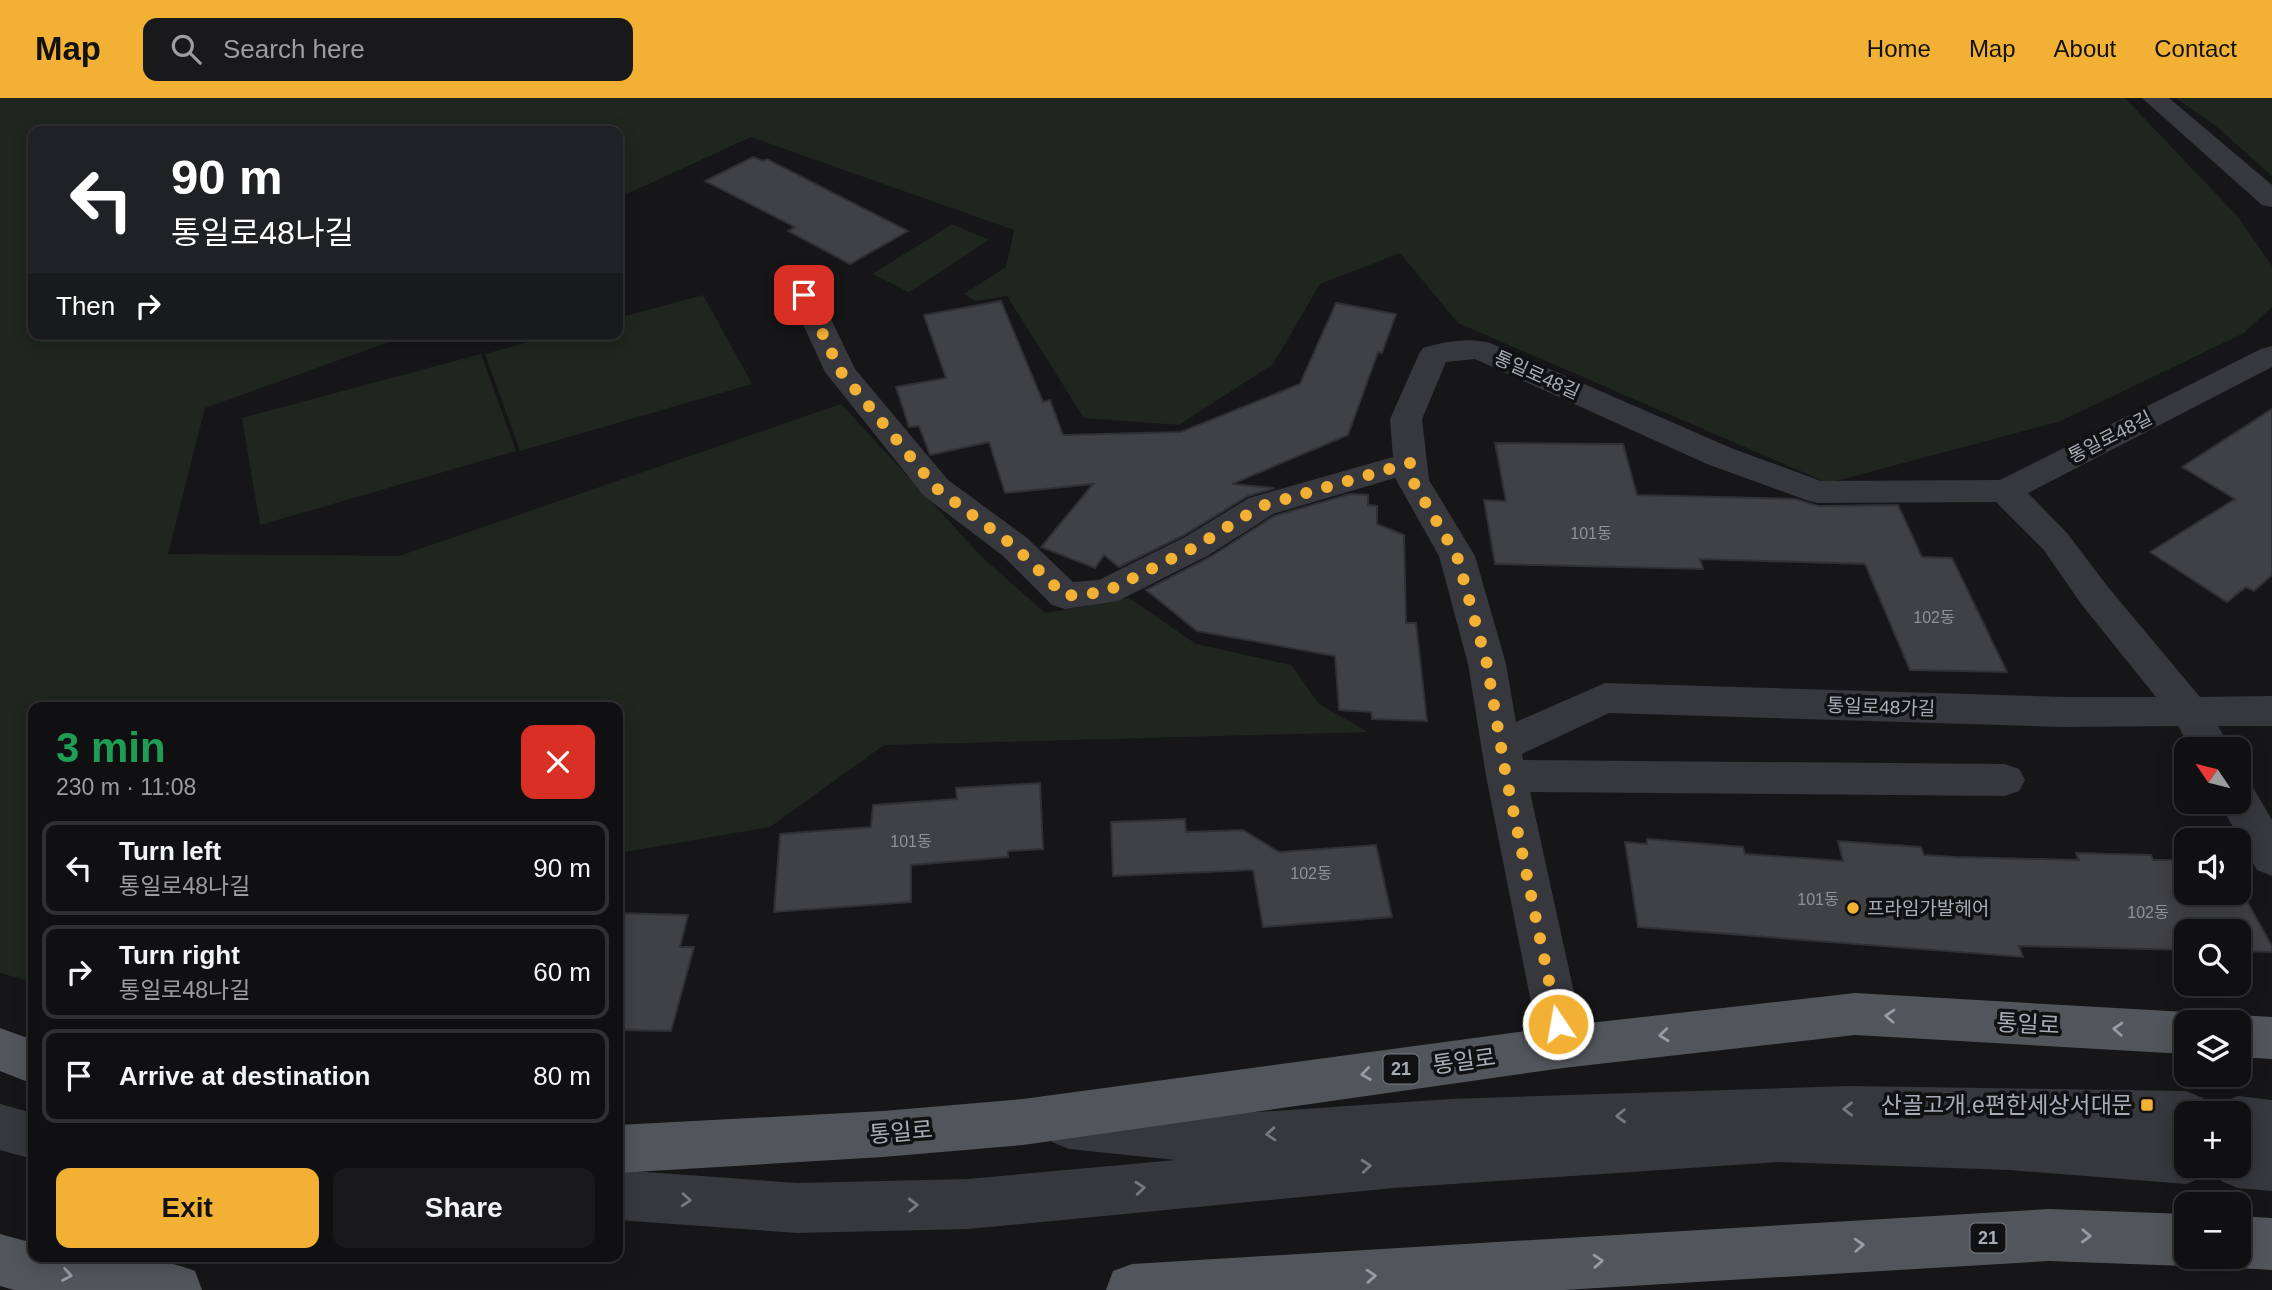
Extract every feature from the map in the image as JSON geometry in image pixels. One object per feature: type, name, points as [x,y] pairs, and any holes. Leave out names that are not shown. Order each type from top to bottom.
[{"type":"main road","name":"통일로","points":[[623,1149],[883,1134],[1023,1122],[1563,1047],[1855,1014],[2174,1032]]},
{"type":"main road","points":[[2251,1037],[2272,1038]]},
{"type":"main road","points":[[0,1049],[28,1060]]},
{"type":"main road","name":"21","points":[[1132,1290],[2049,1235],[2174,1240]]},
{"type":"main road","points":[[2251,1243],[2272,1244]]},
{"type":"main road","points":[[0,1260],[141,1288],[176,1290]]},
{"type":"street","points":[[2154,98],[2272,199]]},
{"type":"street","points":[[804,295],[841,372],[936,488],[1014,546],[1065,596],[1105,592],[1197,546],[1261,506],[1410,463]]},
{"type":"street","name":"통일로48길","points":[[1563,1047],[1504,762],[1487,664],[1457,556],[1412,480],[1406,419],[1434,354],[1479,349],[1719,456],[1818,492],[2005,491],[2272,355]]},
{"type":"street","points":[[2005,491],[2055,541],[2095,596],[2190,712],[2204,737]]},
{"type":"street","name":"통일로48가길","points":[[1504,762],[1605,698],[2063,712],[2272,711]]},
{"type":"street","points":[[1504,762],[2005,780]]},
{"type":"street","points":[[2247,814],[2272,858]]},
{"type":"street","points":[[0,1063],[28,1068]]},
{"type":"street","points":[[1023,1122],[1198,1139],[1451,1122],[1849,1109],[2174,1114]]},
{"type":"street","points":[[2251,1121],[2272,1123]]},
{"type":"street","points":[[0,1127],[28,1135]]},
{"type":"street","points":[[623,1195],[797,1208],[968,1203],[1394,1164],[1779,1139],[2009,1146],[2174,1159]]},
{"type":"street","points":[[2251,1165],[2272,1167]]},
{"type":"shaded area","points":[[0,98],[2125,98],[2238,217],[2272,266],[2272,307],[2244,333],[2061,421],[1828,483],[1458,323],[1400,253],[1320,284],[1273,364],[1179,425],[1084,418],[1007,296],[975,301],[964,294],[1006,267],[1014,230],[751,137],[623,196],[623,126],[28,126],[28,340],[394,340],[205,408],[168,554],[399,556],[841,404],[982,557],[1045,613],[1129,598],[1196,644],[1291,665],[1319,704],[1368,732],[884,745],[770,827],[623,852],[623,702],[28,702],[28,981],[0,973]]},
{"type":"shaded area","points":[[2176,98],[2272,98],[2272,176],[2217,127]]},
{"type":"shaded area","points":[[952,224],[989,240],[909,292],[873,274]]},
{"type":"shaded area","points":[[703,295],[752,384],[520,451],[485,354],[537,340],[623,340],[623,317]]},
{"type":"shaded area","points":[[481,354],[516,451],[260,525],[242,418]]},
{"type":"building","points":[[753,157],[763,161],[767,159],[908,231],[850,264],[788,231],[795,227],[705,181]]},
{"type":"building","points":[[1001,301],[1043,402],[1050,400],[1063,435],[1181,432],[1300,384],[1336,303],[1396,314],[1382,353],[1378,352],[1348,435],[1232,484],[1275,488],[1248,496],[1184,535],[1119,567],[1104,555],[1095,568],[1041,547],[1093,484],[1005,493],[989,442],[930,455],[919,426],[909,427],[896,387],[946,378],[924,315]]},
{"type":"building","points":[[2272,409],[2272,575],[2254,591],[2246,587],[2227,602],[2150,552],[2235,499],[2182,467]]},
{"type":"building","points":[[1495,443],[1623,444],[1637,495],[1795,499],[1818,506],[1898,505],[1922,557],[1952,558],[2007,672],[1910,670],[1865,564],[1700,559],[1703,569],[1495,564],[1484,500],[1506,501]]},
{"type":"building","points":[[1350,494],[1368,495],[1368,505],[1377,506],[1377,524],[1404,535],[1406,623],[1416,623],[1427,721],[1372,719],[1371,712],[1339,710],[1335,656],[1197,631],[1146,590],[1210,557],[1274,516]]},
{"type":"building","points":[[1040,783],[1043,849],[1008,851],[1008,857],[911,865],[911,902],[774,912],[780,834],[871,827],[873,805],[957,799],[956,788]]},
{"type":"building","points":[[1185,819],[1186,832],[1243,830],[1279,852],[1376,845],[1392,917],[1263,927],[1253,870],[1113,876],[1111,822]]},
{"type":"building","points":[[1647,839],[1743,847],[1745,854],[1843,861],[1838,841],[1921,847],[1924,855],[1957,857],[2079,860],[2076,853],[2151,855],[2153,860],[2174,860],[2174,905],[2249,905],[2272,946],[2272,952],[2251,951],[2251,919],[2174,919],[2174,950],[2019,946],[2023,957],[1638,927],[1625,842],[1647,844]]},
{"type":"building","points":[[623,913],[688,915],[680,947],[694,947],[671,1031],[623,1030]]},
{"type":"place","name":"프라임가발헤어","points":[[1853,908]]},
{"type":"place","name":"산골고개.e편한세상서대문","points":[[2147,1105]]},
{"type":"route","points":[[804,295],[841,372],[936,488],[1014,546],[1065,596],[1105,592],[1197,546],[1261,506],[1410,463],[1412,480],[1457,556],[1487,664],[1506,776],[1558,1024]]}]
